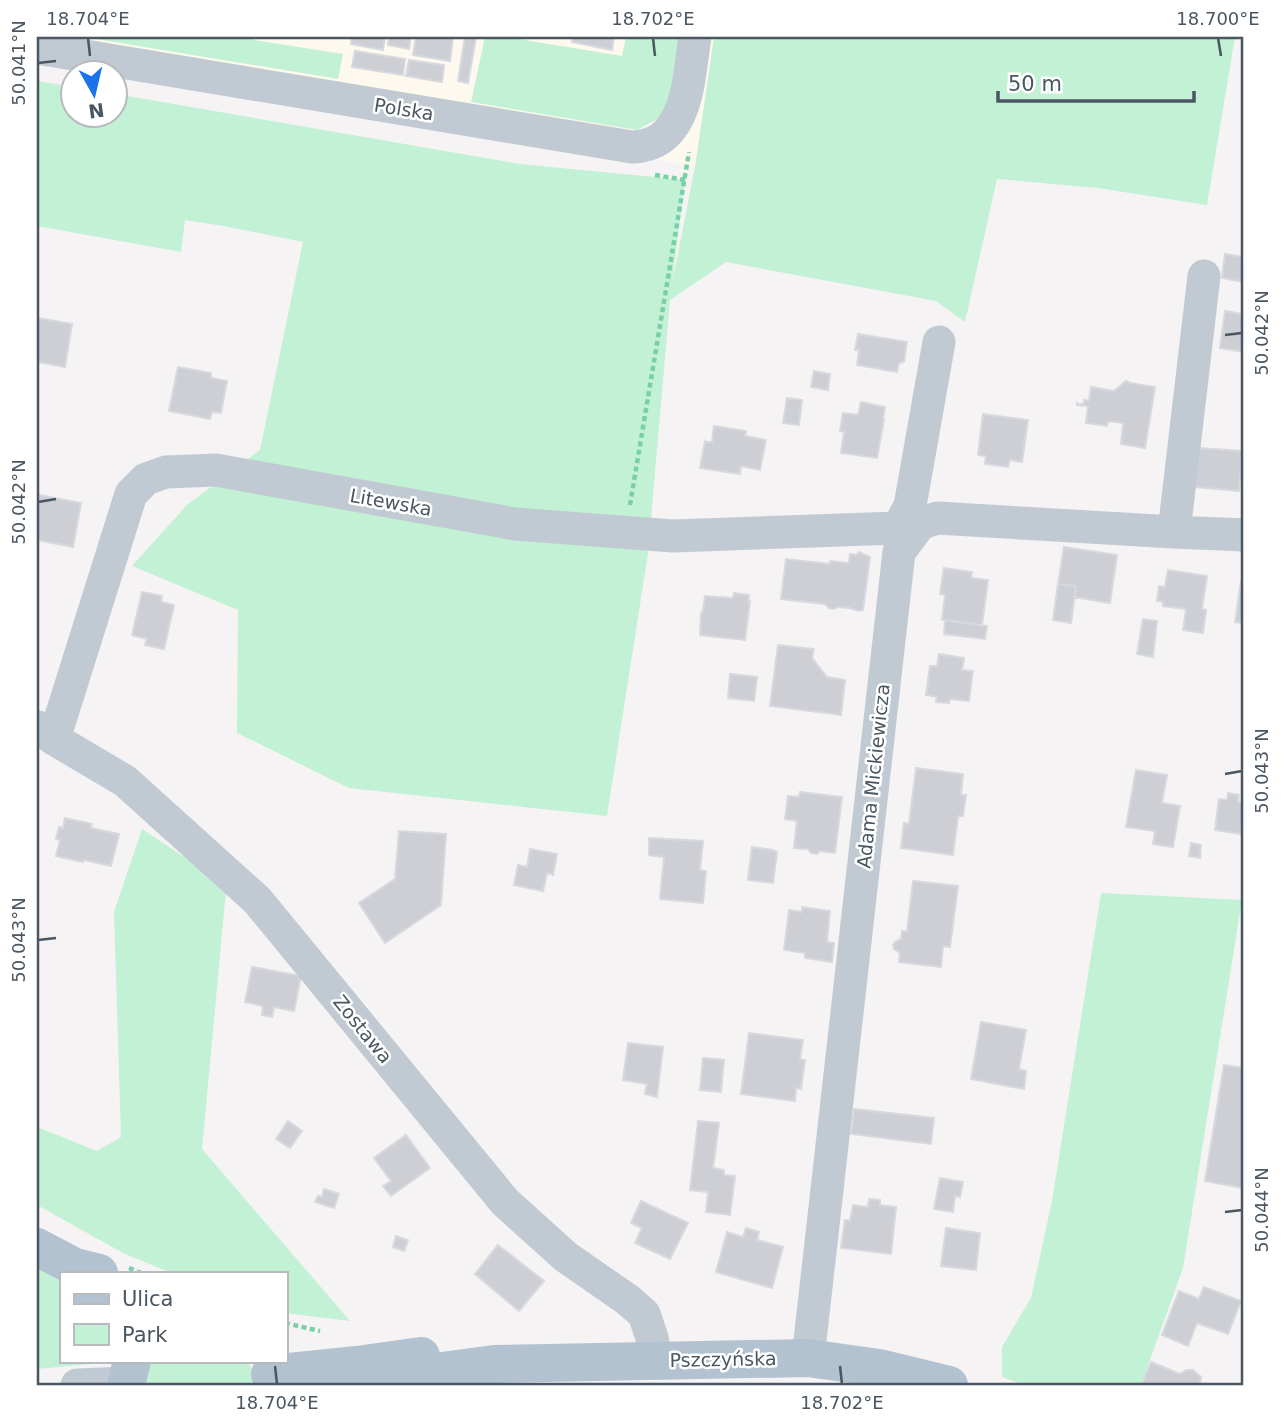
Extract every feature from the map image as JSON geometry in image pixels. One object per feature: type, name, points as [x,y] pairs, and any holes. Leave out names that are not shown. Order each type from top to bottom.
[{"type":"main road","points":[[37,1247],[85,1271]]},
{"type":"main road","name":"Pszczyńska","points":[[269,1373],[426,1356],[494,1364]]},
{"type":"main road","name":"Pszczyńska","points":[[385,1385],[427,1373],[494,1364],[808,1358],[878,1368],[949,1385]]},
{"type":"street","name":"Polska","points":[[37,48],[632,147],[656,142],[666,135],[680,116],[695,37]]},
{"type":"street","points":[[1174,532],[1204,276]]},
{"type":"street","name":"Adama Mickiewicza","points":[[808,1358],[899,552],[911,506],[939,342]]},
{"type":"street","name":"Litewska","points":[[46,732],[131,494],[146,479],[166,472],[216,470],[515,524],[625,533],[673,536],[906,530]]},
{"type":"street","points":[[906,530],[937,518],[1244,535]]},
{"type":"street","name":"Zostawa","points":[[46,732],[125,781],[257,900],[505,1202],[566,1257],[644,1314],[656,1360]]},
{"type":"street","points":[[77,1385],[128,1376]]},
{"type":"path","points":[[625,533],[691,141]]},
{"type":"path","points":[[287,1323],[320,1331]]},
{"type":"shaded area","points":[[49,37],[714,37],[695,167]]},
{"type":"green space","points":[[84,37],[254,37],[254,40],[343,54],[338,79]]},
{"type":"green space","points":[[485,37],[506,37],[622,56],[626,37],[681,37],[672,100],[658,119],[637,130],[471,102]]},
{"type":"green space","points":[[714,37],[1235,37],[1207,205],[1098,188],[997,179],[965,322],[936,301],[726,262],[670,300],[648,553],[607,816],[349,788],[237,733],[238,610],[132,566],[187,505],[260,450],[303,242],[185,220],[181,252],[37,226],[37,81],[60,85],[60,130],[130,130],[130,96],[520,164],[685,180],[672,284],[695,167]]},
{"type":"green space","points":[[142,829],[213,876],[226,891],[202,1149],[350,1321],[287,1313],[287,1272],[170,1272],[125,1254],[37,1205],[37,1127],[97,1151],[121,1137],[114,912]]},
{"type":"green space","points":[[1101,893],[1242,900],[1183,1268],[1141,1385],[1024,1385],[1002,1377],[1002,1347],[1031,1298],[1052,1201]]},
{"type":"green space","points":[[37,1267],[60,1281],[60,1362],[95,1362],[37,1369]]},
{"type":"green space","points":[[151,1362],[247,1362],[251,1367],[255,1385],[144,1385]]},
{"type":"building","points":[[352,37],[385,37],[383,50],[351,44]]},
{"type":"building","points":[[389,37],[411,37],[409,49],[388,45]]},
{"type":"building","points":[[416,37],[453,37],[450,61],[413,55]]},
{"type":"building","points":[[465,37],[476,37],[468,83],[458,81]]},
{"type":"building","points":[[573,37],[614,37],[612,50],[572,42]]},
{"type":"building","points":[[355,51],[405,59],[403,75],[352,67]]},
{"type":"building","points":[[409,60],[444,65],[442,82],[406,76]]},
{"type":"building","points":[[1225,254],[1244,257],[1244,282],[1222,278]]},
{"type":"building","points":[[1243,309],[1244,352],[1220,348],[1225,311],[1242,314]]},
{"type":"building","points":[[38,318],[72,324],[65,367],[37,362]]},
{"type":"building","points":[[858,334],[907,342],[904,362],[899,363],[897,372],[857,365],[859,350],[855,350]]},
{"type":"building","points":[[178,367],[211,373],[211,378],[227,381],[221,413],[212,412],[210,419],[169,411]]},
{"type":"building","points":[[814,371],[830,374],[828,390],[811,387]]},
{"type":"building","points":[[1126,381],[1155,387],[1145,448],[1121,444],[1123,423],[1108,421],[1107,426],[1086,423],[1088,406],[1077,405],[1084,404],[1084,400],[1089,401],[1091,387],[1114,391]]},
{"type":"building","points":[[787,398],[802,400],[799,425],[783,423]]},
{"type":"building","points":[[861,402],[885,407],[877,458],[841,453],[843,413],[858,415]]},
{"type":"building","points":[[983,414],[1028,420],[1022,462],[1010,460],[1008,467],[985,464],[986,456],[978,455]]},
{"type":"building","points":[[714,426],[746,431],[745,436],[766,440],[760,470],[741,466],[740,474],[700,468],[705,441],[712,442]]},
{"type":"building","points":[[1198,448],[1242,451],[1239,491],[1195,487]]},
{"type":"building","points":[[40,495],[81,503],[73,547],[37,540]]},
{"type":"building","points":[[1064,547],[1117,555],[1110,603],[1074,597],[1076,586],[1058,584]]},
{"type":"building","points":[[859,552],[870,557],[863,610],[837,607],[834,609],[825,604],[781,599],[786,559],[830,564],[830,561],[849,563],[850,554],[856,555]]},
{"type":"building","points":[[944,568],[972,572],[971,578],[988,580],[982,625],[942,620],[945,595],[940,594]]},
{"type":"building","points":[[1168,570],[1207,576],[1202,609],[1206,610],[1203,633],[1183,630],[1186,609],[1163,606],[1163,602],[1157,601],[1159,586],[1165,587]]},
{"type":"building","points":[[1241,581],[1244,582],[1244,623],[1235,622]]},
{"type":"building","points":[[1058,584],[1076,586],[1071,623],[1053,620]]},
{"type":"building","points":[[142,592],[162,596],[161,602],[174,605],[164,649],[145,645],[147,639],[132,635]]},
{"type":"building","points":[[734,593],[749,595],[745,640],[700,635],[705,596],[733,598]]},
{"type":"building","points":[[1143,619],[1157,621],[1153,657],[1137,654]]},
{"type":"building","points":[[945,620],[987,626],[985,639],[944,634]]},
{"type":"building","points":[[778,645],[814,649],[812,658],[827,677],[845,680],[841,715],[770,706]]},
{"type":"building","points":[[939,654],[964,658],[962,670],[973,671],[969,701],[950,699],[949,703],[936,702],[937,697],[926,695],[930,666],[937,666]]},
{"type":"building","points":[[730,674],[757,677],[754,701],[728,698]]},
{"type":"building","points":[[916,768],[963,774],[961,795],[966,795],[963,816],[958,816],[953,855],[901,848],[904,823],[909,824]]},
{"type":"building","points":[[1136,770],[1167,775],[1162,803],[1180,806],[1173,847],[1153,844],[1155,831],[1126,827]]},
{"type":"building","points":[[800,792],[842,797],[835,853],[820,851],[817,854],[808,849],[794,848],[797,821],[785,819],[788,796],[799,797]]},
{"type":"building","points":[[1228,793],[1239,795],[1238,802],[1244,803],[1241,834],[1215,830],[1219,799],[1227,800]]},
{"type":"building","points":[[65,818],[92,824],[91,828],[119,834],[111,866],[56,856],[60,840],[56,839],[59,827],[63,828]]},
{"type":"building","points":[[399,831],[446,834],[441,905],[385,943],[359,903],[395,879]]},
{"type":"building","points":[[649,838],[703,841],[700,870],[706,871],[703,903],[660,899],[664,857],[649,855]]},
{"type":"building","points":[[1191,843],[1201,845],[1200,858],[1189,856]]},
{"type":"building","points":[[752,847],[777,852],[773,883],[748,880]]},
{"type":"building","points":[[530,849],[557,854],[553,875],[547,873],[543,891],[514,885],[518,865],[527,867]]},
{"type":"building","points":[[913,881],[958,886],[950,947],[943,946],[941,967],[899,962],[900,953],[894,949],[893,945],[901,939],[902,931],[907,932]]},
{"type":"building","points":[[802,907],[830,911],[827,942],[834,943],[832,962],[805,958],[805,953],[784,950],[789,910],[802,912]]},
{"type":"building","points":[[252,967],[301,976],[294,1011],[274,1007],[272,1017],[262,1015],[263,1006],[245,1002]]},
{"type":"building","points":[[981,1022],[1026,1030],[1019,1069],[1026,1071],[1024,1089],[971,1079]]},
{"type":"building","points":[[749,1033],[803,1040],[800,1059],[805,1060],[801,1089],[796,1088],[795,1101],[741,1094]]},
{"type":"building","points":[[628,1043],[663,1047],[657,1097],[645,1094],[647,1084],[623,1080]]},
{"type":"building","points":[[703,1058],[724,1060],[721,1092],[700,1090]]},
{"type":"building","points":[[1224,1065],[1244,1068],[1243,1188],[1205,1181]]},
{"type":"building","points":[[854,1109],[934,1118],[931,1144],[851,1134]]},
{"type":"building","points":[[288,1121],[302,1131],[290,1148],[276,1139]]},
{"type":"building","points":[[698,1121],[719,1123],[713,1168],[724,1170],[724,1175],[735,1176],[730,1215],[706,1212],[708,1192],[690,1190]]},
{"type":"building","points":[[406,1135],[430,1168],[391,1196],[383,1186],[391,1181],[374,1158]]},
{"type":"building","points":[[940,1178],[963,1182],[960,1197],[955,1196],[953,1212],[934,1209]]},
{"type":"building","points":[[324,1189],[339,1194],[334,1208],[315,1202],[318,1196],[322,1197]]},
{"type":"building","points":[[869,1199],[880,1200],[880,1205],[896,1207],[891,1254],[841,1248],[845,1220],[850,1221],[853,1205],[868,1207]]},
{"type":"building","points":[[641,1201],[688,1223],[670,1259],[635,1243],[642,1228],[631,1223]]},
{"type":"building","points":[[746,1228],[759,1232],[757,1240],[783,1247],[772,1288],[716,1272],[727,1232],[743,1237]]},
{"type":"building","points":[[946,1228],[980,1233],[976,1270],[941,1266]]},
{"type":"building","points":[[396,1236],[408,1240],[404,1251],[393,1247]]},
{"type":"building","points":[[498,1245],[544,1281],[519,1311],[475,1274]]},
{"type":"building","points":[[1204,1287],[1241,1301],[1228,1334],[1197,1323],[1188,1346],[1162,1335],[1179,1291],[1199,1299]]},
{"type":"building","points":[[1151,1362],[1180,1374],[1193,1370],[1201,1377],[1200,1385],[1142,1384]]}]
